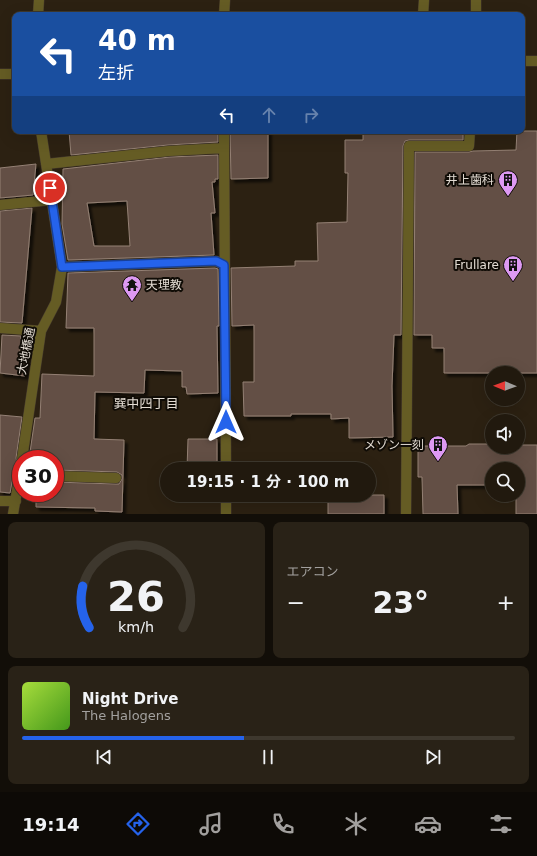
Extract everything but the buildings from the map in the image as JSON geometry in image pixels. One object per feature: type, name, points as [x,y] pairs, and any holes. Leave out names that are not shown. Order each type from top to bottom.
[{"type":"street","points":[[38,12],[39,0]]},
{"type":"street","points":[[224,0],[224,12]]},
{"type":"street","points":[[423,12],[424,0]]},
{"type":"street","points":[[476,0],[476,12]]},
{"type":"street","points":[[525,61],[537,62]]},
{"type":"street","points":[[0,74],[12,74]]},
{"type":"street","name":"大地橋通","points":[[23,450],[41,332],[56,302],[62,267],[41,134]]},
{"type":"street","points":[[224,134],[226,462]]},
{"type":"street","points":[[406,514],[409,146],[470,146],[470,134]]},
{"type":"street","points":[[46,164],[169,151],[224,148]]},
{"type":"street","points":[[0,205],[52,200]]},
{"type":"street","points":[[62,267],[216,261],[224,265]]},
{"type":"street","points":[[0,328],[41,332]]},
{"type":"street","points":[[64,476],[116,478]]},
{"type":"street","points":[[0,501],[12,501]]},
{"type":"street","points":[[13,514],[16,502]]},
{"type":"street","points":[[226,502],[226,514]]},
{"type":"place","name":"井上歯科","points":[[508,197]]},
{"type":"place","name":"Frullare","points":[[513,282]]},
{"type":"place","name":"天理教","points":[[132,302]]},
{"type":"place","name":"メゾン一刻","points":[[438,462]]},
{"type":"district","name":"巽中四丁目","points":[[146,403]]},
{"type":"route","points":[[50,188],[62,267],[216,261],[224,265],[226,422]]}]
